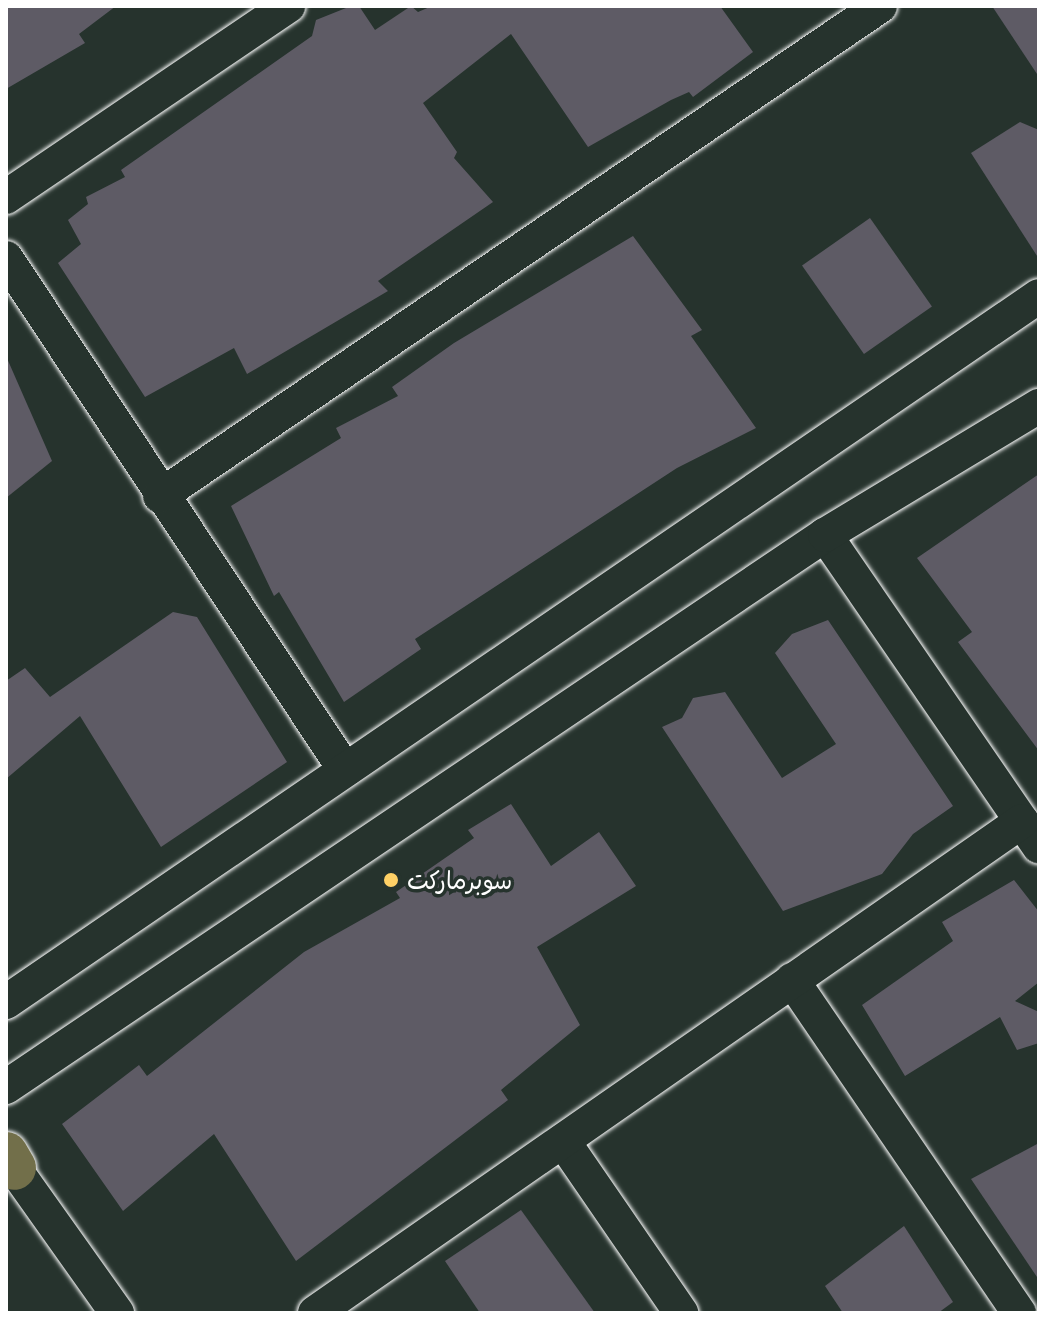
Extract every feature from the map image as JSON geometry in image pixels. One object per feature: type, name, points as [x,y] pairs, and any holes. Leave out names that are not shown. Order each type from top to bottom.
[{"type":"street","points":[[6,197],[288,6]]},
{"type":"street","points":[[160,496],[880,6]]},
{"type":"street","points":[[6,258],[160,496],[345,770]]},
{"type":"street","points":[[6,1002],[1039,296]]},
{"type":"street","points":[[6,1087],[825,535],[1039,406]]},
{"type":"street","points":[[315,1313],[792,980],[1030,833],[825,535]]},
{"type":"street","points":[[792,980],[1019,1313]]},
{"type":"street","points":[[563,1141],[681,1313]]},
{"type":"street","points":[[10,1161],[117,1313]]},
{"type":"building","points":[[6,6],[116,6],[79,34],[85,43],[6,89]]},
{"type":"building","points":[[351,6],[359,6],[375,30],[411,6],[418,12],[432,6],[720,6],[753,52],[693,97],[689,92],[671,100],[588,147],[511,34],[423,103],[457,152],[454,158],[493,202],[378,281],[388,291],[247,374],[234,348],[145,397],[58,263],[81,244],[68,220],[88,204],[86,197],[125,177],[121,170],[312,36],[316,20]]},
{"type":"building","points":[[992,6],[1039,6],[1039,77]]},
{"type":"building","points":[[1020,122],[1039,130],[1039,259],[971,153]]},
{"type":"building","points":[[870,218],[932,306],[864,354],[802,266]]},
{"type":"building","points":[[633,236],[702,330],[691,336],[756,428],[677,468],[415,639],[421,649],[344,702],[279,592],[274,596],[231,506],[341,438],[336,428],[398,396],[392,387],[454,343]]},
{"type":"building","points":[[6,356],[52,461],[6,498]]},
{"type":"building","points":[[1039,474],[1039,751],[958,642],[972,632],[917,558]]},
{"type":"building","points":[[173,612],[197,617],[287,762],[161,847],[80,716],[6,779],[6,681],[25,668],[50,697]]},
{"type":"building","points":[[828,620],[953,806],[913,834],[882,874],[783,911],[662,727],[682,718],[693,698],[725,692],[782,778],[836,744],[775,653],[792,634]]},
{"type":"building","points":[[511,804],[551,866],[599,832],[636,886],[537,947],[580,1025],[501,1090],[508,1100],[296,1261],[214,1134],[123,1211],[62,1124],[139,1065],[147,1076],[304,952],[400,898],[396,892],[474,838],[468,830]]},
{"type":"building","points":[[1014,880],[1039,912],[1039,982],[1015,1001],[1039,1012],[1039,1043],[1017,1050],[1000,1017],[905,1076],[862,1005],[953,941],[942,922]]},
{"type":"building","points":[[1039,1143],[1039,1280],[971,1179]]},
{"type":"building","points":[[521,1210],[595,1313],[480,1313],[445,1261]]},
{"type":"building","points":[[904,1226],[953,1302],[938,1313],[843,1313],[825,1286]]},
{"type":"place","name":"سوبرماركت","points":[[391,880]]}]
